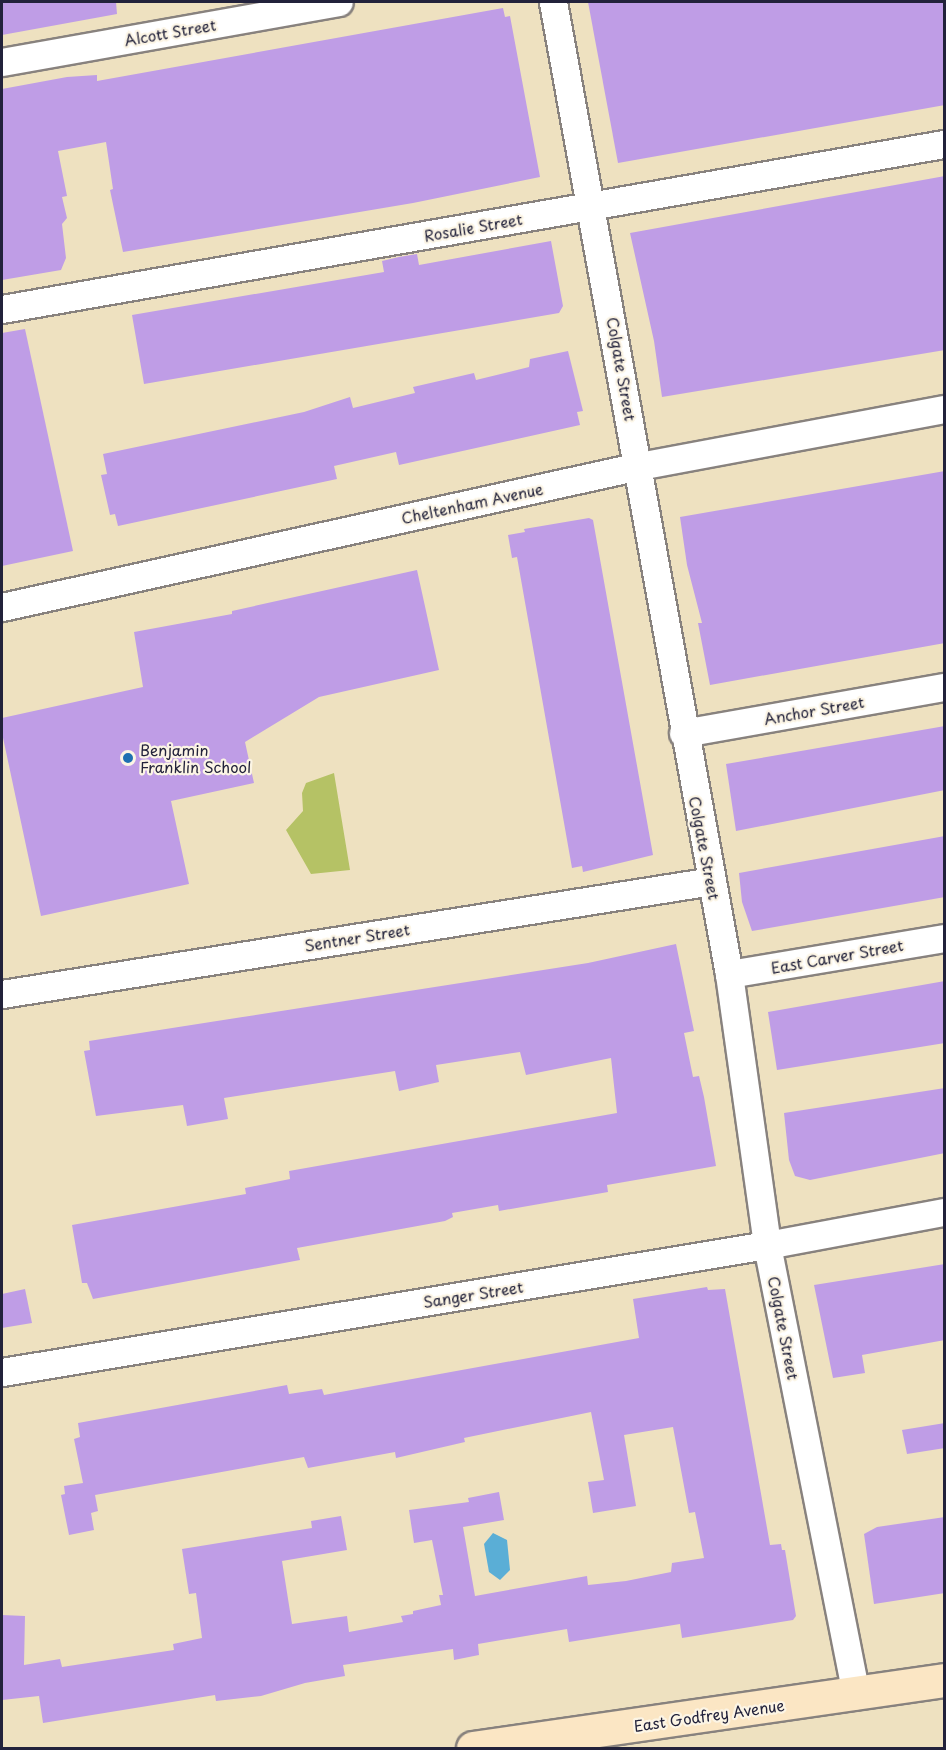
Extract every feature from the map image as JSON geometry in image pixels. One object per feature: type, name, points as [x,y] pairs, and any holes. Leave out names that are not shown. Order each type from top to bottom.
[{"type":"street","name":"Alcott Street","points":[[2,62],[339,2]]},
{"type":"street","name":"Colgate Street","points":[[553,2],[593,206],[683,734],[729,974],[767,1245],[856,1695]]},
{"type":"street","name":"Rosalie Street","points":[[2,309],[945,144]]},
{"type":"street","name":"Cheltenham Avenue","points":[[2,607],[639,466],[945,409]]},
{"type":"street","name":"Anchor Street","points":[[683,734],[945,687]]},
{"type":"street","name":"Sentner Street","points":[[2,994],[712,881]]},
{"type":"street","name":"East Carver Street","points":[[729,974],[945,938]]},
{"type":"street","name":"Sanger Street","points":[[2,1372],[767,1245],[945,1212]]},
{"type":"street","name":"East Godfrey Avenue","points":[[473,1749],[856,1695],[945,1680]]},
{"type":"green space","points":[[334,773],[350,870],[311,874],[286,830],[303,811],[302,793],[306,783]]},
{"type":"water","points":[[493,1533],[507,1540],[510,1570],[500,1580],[489,1572],[484,1544]]},
{"type":"building","points":[[2,2],[116,2],[117,14],[2,35]]},
{"type":"building","points":[[588,2],[945,2],[945,105],[618,163]]},
{"type":"building","points":[[503,8],[505,17],[510,16],[540,177],[413,203],[123,252],[110,190],[113,189],[106,142],[58,151],[67,196],[62,197],[67,218],[62,224],[66,258],[61,270],[2,280],[2,89],[67,77],[97,75],[97,81]]},
{"type":"building","points":[[945,176],[945,350],[662,397],[654,341],[630,233]]},
{"type":"building","points":[[551,241],[563,306],[559,313],[144,384],[132,315],[384,272],[382,261],[399,257],[417,254],[419,265]]},
{"type":"building","points":[[25,329],[73,551],[2,566],[2,333]]},
{"type":"building","points":[[568,351],[583,411],[577,412],[580,425],[399,465],[396,452],[334,466],[337,479],[118,526],[115,514],[110,515],[101,475],[107,474],[103,454],[304,412],[350,397],[353,408],[415,393],[413,387],[474,373],[476,380],[529,367],[530,359]]},
{"type":"building","points":[[945,471],[945,643],[710,685],[698,623],[702,623],[687,565],[680,517]]},
{"type":"building","points":[[589,518],[593,520],[653,855],[583,872],[582,866],[572,868],[517,557],[512,558],[508,535],[525,532],[524,529]]},
{"type":"building","name":"Benjamin Franklin School","points":[[417,570],[439,670],[319,697],[245,742],[254,783],[171,801],[189,884],[41,916],[2,733],[2,718],[143,687],[134,632],[232,614],[232,611]]},
{"type":"building","points":[[945,726],[945,790],[736,831],[726,764]]},
{"type":"building","points":[[945,836],[945,897],[752,931],[742,902],[739,873]]},
{"type":"building","points":[[676,944],[694,1031],[684,1033],[693,1077],[699,1076],[716,1166],[607,1185],[608,1192],[499,1211],[498,1205],[452,1213],[453,1217],[445,1221],[297,1248],[300,1260],[93,1299],[87,1283],[82,1283],[72,1225],[246,1194],[245,1188],[290,1179],[289,1171],[617,1113],[611,1058],[526,1075],[520,1052],[436,1065],[439,1082],[399,1091],[395,1071],[224,1098],[228,1119],[187,1126],[183,1105],[96,1116],[84,1051],[90,1050],[89,1041],[588,963]]},
{"type":"building","points":[[945,981],[945,1043],[777,1070],[768,1012]]},
{"type":"building","points":[[945,1088],[945,1153],[810,1180],[795,1176],[789,1160],[784,1113]]},
{"type":"building","points":[[945,1264],[945,1340],[862,1355],[865,1373],[833,1378],[814,1285]]},
{"type":"building","points":[[707,1287],[708,1290],[725,1289],[770,1545],[781,1544],[782,1550],[785,1550],[796,1616],[793,1620],[682,1638],[680,1624],[569,1642],[567,1629],[478,1644],[479,1655],[454,1660],[453,1649],[343,1665],[345,1676],[305,1683],[261,1696],[216,1701],[215,1695],[43,1723],[39,1696],[2,1700],[2,1615],[25,1616],[24,1665],[60,1659],[62,1667],[174,1650],[173,1644],[202,1638],[196,1593],[189,1594],[182,1549],[312,1528],[311,1521],[341,1516],[347,1550],[282,1561],[292,1624],[347,1616],[349,1632],[403,1622],[401,1616],[441,1605],[439,1595],[443,1595],[432,1540],[414,1543],[409,1510],[469,1502],[468,1498],[499,1492],[504,1520],[463,1527],[475,1596],[587,1576],[588,1585],[626,1581],[671,1572],[672,1563],[704,1558],[695,1512],[689,1513],[673,1427],[624,1435],[636,1506],[593,1513],[588,1482],[604,1480],[591,1412],[464,1438],[465,1442],[396,1458],[395,1452],[308,1468],[304,1457],[95,1495],[98,1511],[91,1513],[94,1530],[69,1535],[61,1495],[65,1494],[64,1486],[83,1483],[74,1439],[80,1437],[78,1423],[287,1385],[289,1394],[322,1389],[324,1395],[639,1338],[633,1299]]},
{"type":"building","points":[[25,1289],[32,1323],[2,1328],[2,1294]]},
{"type":"building","points":[[945,1423],[945,1448],[907,1454],[902,1430]]},
{"type":"building","points":[[945,1517],[945,1593],[874,1604],[864,1534],[877,1527]]},
{"type":"place","name":"Benjamin Franklin School","points":[[128,758]]}]
